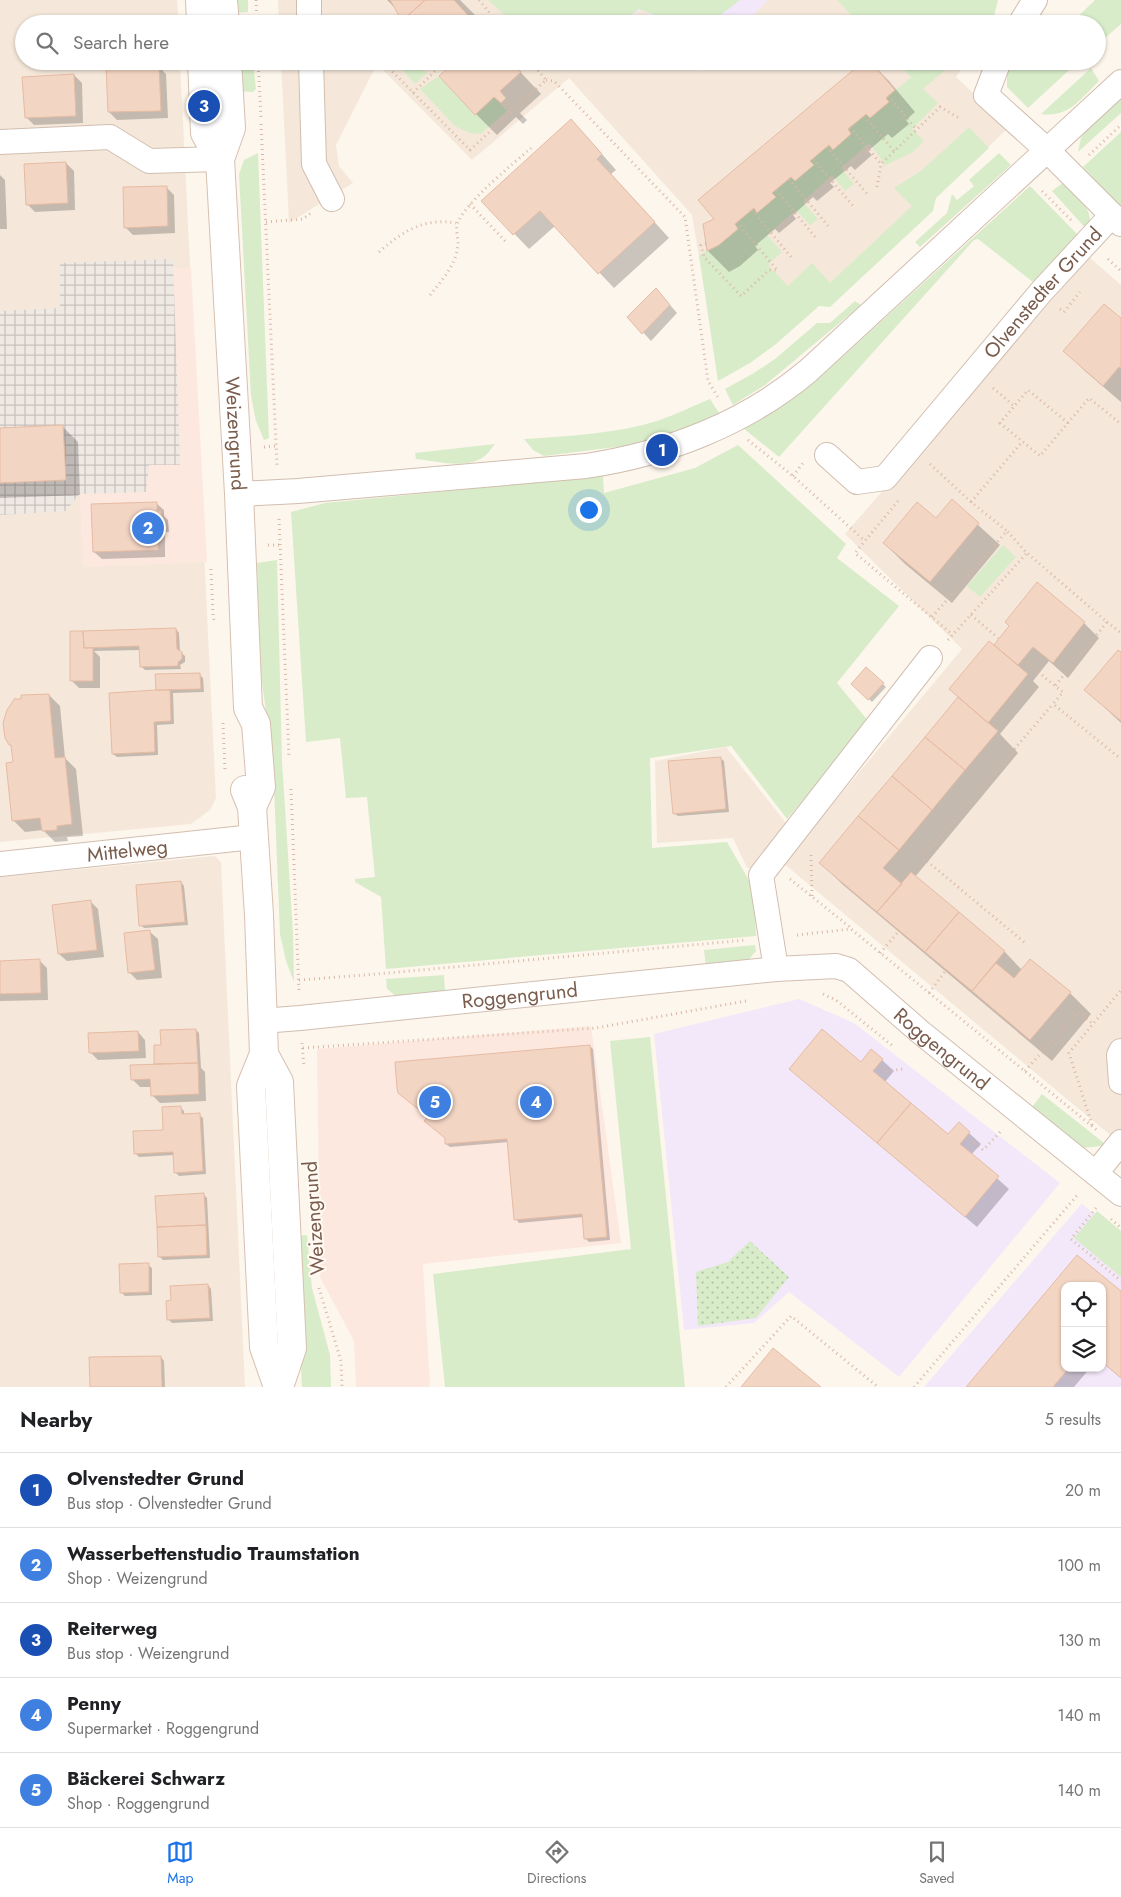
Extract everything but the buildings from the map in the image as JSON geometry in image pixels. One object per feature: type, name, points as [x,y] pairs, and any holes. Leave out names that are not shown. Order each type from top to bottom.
[{"type":"main road","points":[[200,0],[201,15]]},
{"type":"main road","points":[[223,0],[224,15]]},
{"type":"main road","name":"Weizengrund","points":[[202,70],[205,133],[220,158]]},
{"type":"main road","name":"Weizengrund","points":[[227,70],[230,128],[220,158],[239,494],[248,708],[238,724],[243,787],[252,807],[259,915],[264,1054],[251,1086],[264,1347],[279,1387]]},
{"type":"street","points":[[309,0],[309,15]]},
{"type":"street","points":[[1026,15],[1035,0]]},
{"type":"street","points":[[310,70],[314,164],[332,198]]},
{"type":"street","name":"Olvenstedter Grund","points":[[826,455],[857,482],[885,478],[1041,292],[1116,220],[1048,150],[986,94],[995,70]]},
{"type":"street","points":[[239,494],[298,491],[604,463],[680,444],[732,420],[786,390],[808,371],[1121,82]]},
{"type":"street","points":[[0,142],[110,137],[149,161],[220,158]]},
{"type":"street","points":[[776,969],[760,875],[930,658]]},
{"type":"street","name":"Mittelweg","points":[[0,864],[253,837]]},
{"type":"street","name":"Roggengrund","points":[[262,1021],[776,969],[836,966],[849,970],[1090,1180],[1121,1194]]},
{"type":"street","points":[[1121,1051],[1119,1055],[1121,1082]]},
{"type":"street","points":[[1090,1180],[1121,1142]]},
{"type":"path","points":[[256,0],[257,15]]},
{"type":"path","points":[[479,0],[491,15]]},
{"type":"path","name":"Weizengrund","points":[[258,70],[277,459]]},
{"type":"path","points":[[391,70],[470,150],[546,80]]},
{"type":"path","points":[[413,93],[436,70]]},
{"type":"path","points":[[538,70],[546,80],[554,81],[685,217],[708,381],[732,420],[744,437],[793,476],[865,541]]},
{"type":"path","points":[[888,96],[916,130]]},
{"type":"path","points":[[504,100],[513,110]]},
{"type":"path","points":[[877,187],[881,164],[940,107],[960,119]]},
{"type":"path","points":[[864,116],[894,152]]},
{"type":"path","points":[[850,128],[881,164]]},
{"type":"path","points":[[827,147],[868,195]]},
{"type":"path","points":[[430,294],[454,261],[458,245],[456,224],[470,204],[531,148]]},
{"type":"path","points":[[813,158],[854,206]]},
{"type":"path","points":[[789,179],[829,227]]},
{"type":"path","points":[[776,190],[816,238]]},
{"type":"path","points":[[266,222],[303,219],[332,198]]},
{"type":"path","points":[[470,204],[506,242]]},
{"type":"path","points":[[752,210],[792,258]]},
{"type":"path","points":[[379,252],[398,236],[417,225],[437,222],[456,224]]},
{"type":"path","points":[[706,244],[702,245],[704,257],[741,296],[769,270],[778,270],[737,222]]},
{"type":"path","points":[[992,388],[1014,406]]},
{"type":"path","points":[[1068,423],[1028,390],[1000,423],[1040,456],[1068,423],[1089,398],[1121,424]]},
{"type":"path","points":[[971,502],[1022,442]]},
{"type":"path","points":[[929,463],[971,502],[1007,531],[1027,553],[1121,633]]},
{"type":"path","points":[[903,495],[855,553],[953,635]]},
{"type":"path","points":[[932,617],[1007,531]]},
{"type":"path","points":[[930,658],[1027,553]]},
{"type":"path","points":[[971,615],[998,638]]},
{"type":"path","points":[[1055,686],[1107,622]]},
{"type":"path","points":[[1023,659],[1063,692],[922,857],[1024,942]]},
{"type":"path","points":[[1053,704],[1121,759]]},
{"type":"path","points":[[770,862],[851,929]]},
{"type":"path","name":"Roggengrund","points":[[298,980],[771,938],[851,929],[1092,1126],[1069,1053],[1092,1024]]},
{"type":"path","points":[[880,953],[900,931]]},
{"type":"path","points":[[929,993],[946,970]]},
{"type":"path","points":[[1025,1071],[1078,1012],[1092,1024],[1121,990]]},
{"type":"path","points":[[304,1072],[302,1047],[596,1028],[754,999]]},
{"type":"path","points":[[879,1064],[887,1071],[903,1069]]},
{"type":"path","points":[[967,1136],[976,1144]]},
{"type":"path","points":[[914,1387],[1090,1180],[1102,1201],[1070,1239],[1121,1281]]},
{"type":"path","name":"Weizengrund","points":[[318,1286],[341,1361],[342,1387]]},
{"type":"path","points":[[726,1387],[791,1316],[878,1387]]},
{"type":"shaded area","points":[[0,0],[177,0],[178,15],[15,15],[15,70],[180,70],[216,798],[210,810],[191,824],[0,842]]},
{"type":"shaded area","points":[[278,0],[997,0],[992,15],[279,15]]},
{"type":"shaded area","points":[[505,0],[768,0],[754,15],[649,15],[643,8],[634,15],[517,15]]},
{"type":"shaded area","points":[[281,70],[374,70],[336,145],[339,166],[353,183],[289,223]]},
{"type":"shaded area","points":[[383,70],[961,70],[956,77],[1009,127],[830,301],[816,304],[719,375],[692,215],[569,78],[472,160]]},
{"type":"shaded area","points":[[1088,256],[1121,285],[1121,1144],[783,863],[747,868],[733,838],[657,843],[655,761],[726,747],[801,842],[962,649],[845,534]]},
{"type":"shaded area","points":[[173,259],[180,465],[149,465],[146,492],[79,494],[66,511],[0,515],[0,311],[60,308],[60,263]]},
{"type":"shaded area","points":[[191,268],[207,562],[83,567],[70,272]]},
{"type":"shaded area","points":[[215,856],[221,862],[245,1387],[0,1387],[0,877]]},
{"type":"shaded area","points":[[799,999],[854,1023],[1060,1183],[899,1377],[789,1292],[754,1323],[684,1330],[654,1034]]},
{"type":"shaded area","points":[[591,1026],[621,1243],[423,1264],[430,1387],[356,1387],[354,1341],[320,1277],[317,1049]]},
{"type":"shaded area","points":[[1084,1201],[1082,1204],[1121,1236],[1121,1387],[924,1387]]},
{"type":"green space","points":[[231,0],[248,0],[248,12],[231,13]]},
{"type":"green space","points":[[488,0],[740,0],[721,15],[654,15],[639,9],[631,15],[504,15]]},
{"type":"green space","points":[[837,0],[998,0],[994,15],[851,15]]},
{"type":"green space","points":[[1095,0],[1121,0],[1121,24],[1106,37],[1106,15],[1079,15]]},
{"type":"green space","points":[[235,70],[254,70],[256,89],[253,92],[236,91]]},
{"type":"green space","points":[[403,70],[424,70],[427,73],[415,84]]},
{"type":"green space","points":[[904,70],[945,70],[923,89],[938,103],[912,129],[924,141],[913,152],[882,167],[885,164],[869,143],[841,168],[854,184],[845,191],[832,175],[803,202],[818,219],[810,225],[796,210],[767,235],[782,252],[768,265],[788,286],[812,263],[830,283],[912,206],[894,188],[921,171],[969,127],[989,148],[936,198],[933,211],[830,307],[819,306],[776,344],[750,363],[718,381],[699,255],[719,245],[738,229],[735,224],[754,208],[757,212],[776,197],[772,193],[791,177],[795,181],[810,161],[829,145],[833,149],[851,134],[848,129],[866,114],[871,118],[889,102],[886,98],[910,78],[916,83]]},
{"type":"green space","points":[[1007,70],[1069,70],[1028,108],[1007,87]]},
{"type":"green space","points":[[1089,70],[1092,70],[1099,81],[1080,100],[1067,110],[1059,113],[1041,114]]},
{"type":"green space","points":[[439,76],[475,115],[494,97],[507,111],[481,134],[469,133],[455,126],[420,89]]},
{"type":"green space","points":[[1121,97],[1121,113],[1078,152],[1081,138],[1088,127]]},
{"type":"green space","points":[[1121,132],[1121,207],[1083,167]]},
{"type":"green space","points":[[258,153],[269,438],[264,440],[256,421],[251,396],[239,174],[244,160]]},
{"type":"green space","points":[[999,153],[1011,165],[920,247],[915,242],[947,213],[952,194],[957,200],[974,186],[969,180]]},
{"type":"green space","points":[[1064,182],[1088,210],[1090,224],[1088,231],[1052,191]]},
{"type":"green space","points":[[1030,186],[1079,236],[1033,282],[978,239],[974,240],[779,457],[743,428],[783,405],[816,381]]},
{"type":"green space","points":[[855,301],[861,305],[765,385],[733,405],[725,389],[775,359],[817,323],[830,323]]},
{"type":"green space","points":[[710,399],[719,413],[679,431],[632,445],[544,456],[533,450],[524,439],[591,434],[624,429],[664,419]]},
{"type":"green space","points":[[495,444],[481,459],[463,464],[416,459],[415,453]]},
{"type":"green space","points":[[738,445],[846,544],[837,558],[899,606],[837,683],[869,722],[787,819],[731,746],[650,758],[652,848],[727,842],[754,889],[756,936],[386,969],[381,897],[355,882],[355,879],[375,877],[367,797],[346,798],[340,738],[306,742],[291,512],[325,503],[603,476],[604,493],[695,468]]},
{"type":"green space","points":[[1003,545],[1016,557],[980,597],[967,586]]},
{"type":"green space","points":[[277,560],[282,761],[293,933],[294,982],[286,961],[280,934],[273,763],[261,675],[257,563]]},
{"type":"green space","points":[[755,945],[756,951],[745,964],[706,967],[704,950]]},
{"type":"green space","points":[[444,975],[445,991],[396,996],[387,989],[386,979]]},
{"type":"green space","points":[[650,1037],[685,1387],[445,1387],[433,1274],[631,1249],[610,1041]]},
{"type":"green space","points":[[1042,1094],[1104,1143],[1101,1146],[1082,1148],[1032,1107]]},
{"type":"green space","points":[[1097,1211],[1121,1231],[1121,1277],[1074,1238]]},
{"type":"green space","points":[[307,1235],[312,1288],[330,1355],[331,1387],[302,1387],[294,1236]]},
{"type":"green space","points":[[750,1241],[789,1277],[756,1318],[698,1326],[696,1272],[728,1262]]},
{"type":"place","name":"Reiterweg","points":[[204,106]]},
{"type":"place","name":"Olvenstedter Grund","points":[[662,450]]},
{"type":"place","name":"Wasserbettenstudio Traumstation","points":[[148,528]]},
{"type":"place","name":"Bäckerei Schwarz","points":[[435,1102]]},
{"type":"place","name":"Penny","points":[[536,1102]]}]
